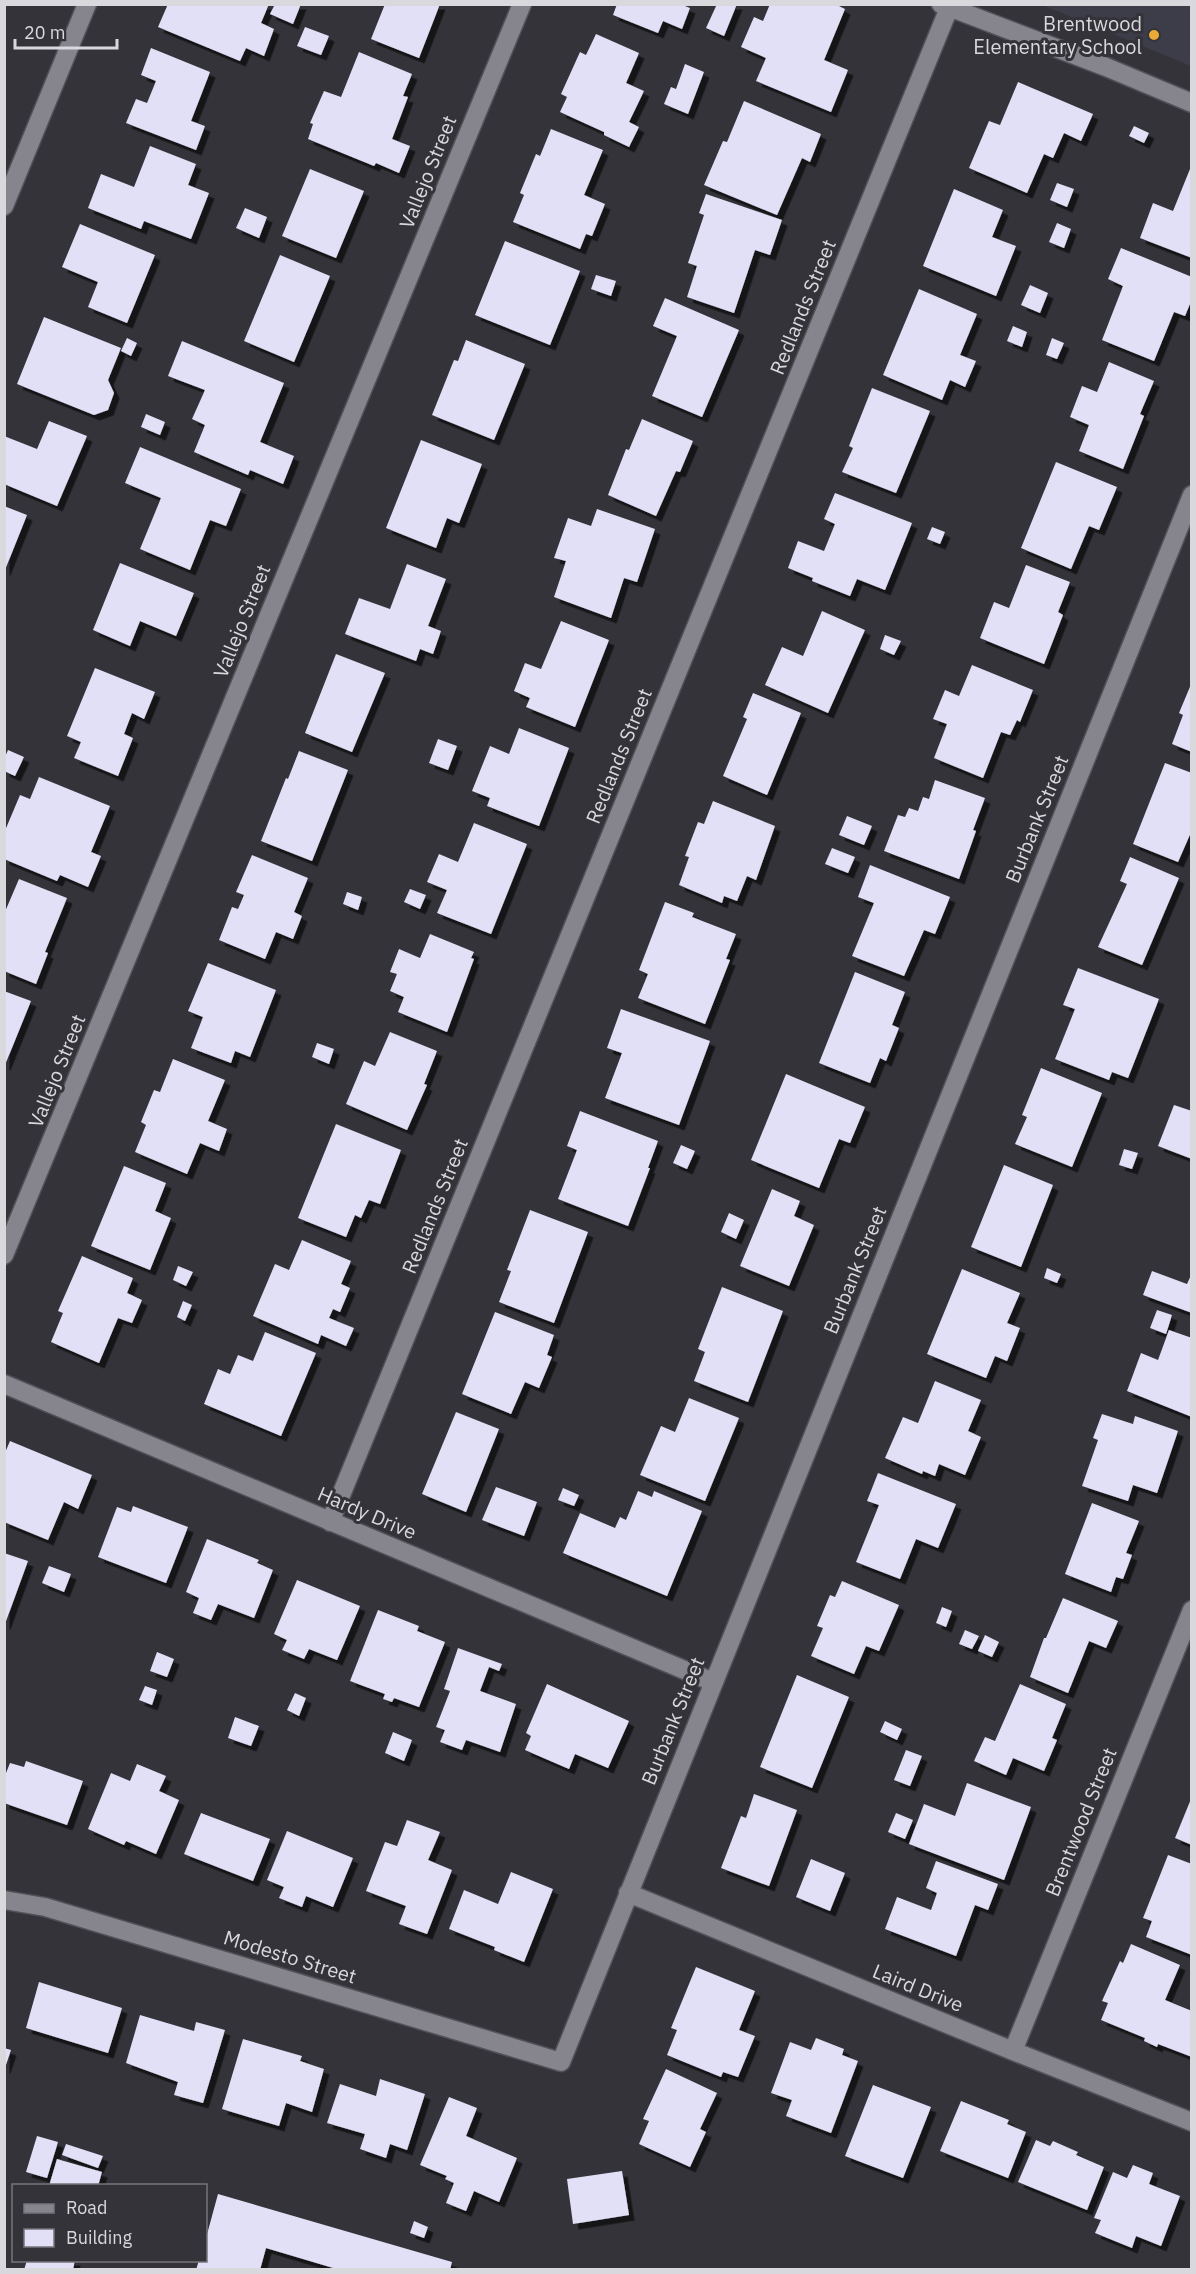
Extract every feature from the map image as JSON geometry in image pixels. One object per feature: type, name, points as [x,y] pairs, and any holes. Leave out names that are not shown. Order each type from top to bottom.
[{"type":"street","points":[[4,206],[87,4]]},
{"type":"street","name":"Vallejo Street","points":[[4,1256],[522,4]]},
{"type":"street","points":[[945,6],[1191,103]]},
{"type":"street","name":"Redlands Street","points":[[330,1522],[945,6]]},
{"type":"street","name":"Burbank Street","points":[[561,2062],[1191,495]]},
{"type":"street","name":"Hardy Drive","points":[[4,1384],[713,1682]]},
{"type":"street","name":"Brentwood Street","points":[[1013,2051],[1191,1610]]},
{"type":"street","name":"Laird Drive","points":[[628,1893],[1191,2122]]},
{"type":"street","name":"Modesto Street","points":[[4,1900],[45,1907],[561,2062]]},
{"type":"shaded area","name":"Brentwood Elementary School","points":[[1042,5],[1191,5],[1191,66]]},
{"type":"building","points":[[168,4],[269,4],[261,23],[274,29],[264,56],[246,48],[240,61],[158,27]]},
{"type":"building","points":[[275,4],[301,4],[293,24],[270,14]]},
{"type":"building","points":[[385,4],[440,4],[419,58],[371,39]]},
{"type":"building","points":[[617,4],[680,4],[690,8],[682,29],[663,21],[658,33],[613,15]]},
{"type":"building","points":[[717,4],[737,4],[724,36],[706,28]]},
{"type":"building","points":[[770,4],[835,4],[845,9],[824,60],[848,70],[831,112],[756,81],[766,58],[741,47],[754,17],[763,21]]},
{"type":"building","points":[[305,27],[329,36],[321,55],[297,46]]},
{"type":"building","points":[[596,34],[639,53],[626,83],[644,91],[629,122],[639,127],[629,147],[604,135],[604,132],[560,112],[567,97],[561,94],[580,52],[586,55]]},
{"type":"building","points":[[151,48],[210,72],[191,121],[205,126],[196,150],[126,123],[136,99],[147,103],[156,81],[141,75]]},
{"type":"building","points":[[359,52],[412,74],[403,96],[408,97],[392,139],[410,146],[399,173],[376,163],[374,166],[308,139],[313,124],[310,123],[324,91],[341,97]]},
{"type":"building","points":[[685,64],[704,72],[688,114],[664,104],[671,87],[676,89]]},
{"type":"building","points":[[1018,82],[1093,114],[1081,141],[1064,133],[1053,158],[1044,154],[1027,193],[969,168],[989,121],[1000,125]]},
{"type":"building","points":[[744,101],[821,134],[810,162],[802,158],[777,215],[704,185],[723,141],[727,142]]},
{"type":"building","points":[[1134,126],[1149,133],[1144,143],[1129,136]]},
{"type":"building","points":[[551,129],[603,150],[584,195],[605,204],[592,236],[586,234],[580,249],[513,222],[524,195],[520,193],[536,154],[540,156]]},
{"type":"building","points":[[150,146],[196,164],[188,185],[209,193],[191,239],[144,221],[141,229],[88,208],[101,174],[134,187]]},
{"type":"building","points":[[1192,164],[1192,258],[1140,238],[1153,203],[1173,211]]},
{"type":"building","points":[[310,169],[364,191],[336,258],[282,236]]},
{"type":"building","points":[[1057,183],[1074,189],[1067,207],[1050,200]]},
{"type":"building","points":[[954,189],[1003,210],[992,237],[1016,246],[996,296],[923,266]]},
{"type":"building","points":[[706,194],[782,220],[770,255],[755,250],[734,313],[687,297],[697,266],[688,263],[704,215],[699,213]]},
{"type":"building","points":[[245,208],[267,217],[259,238],[236,228]]},
{"type":"building","points":[[1057,223],[1071,229],[1064,248],[1049,242]]},
{"type":"building","points":[[80,224],[155,255],[127,323],[88,307],[98,282],[62,267]]},
{"type":"building","points":[[505,241],[580,271],[550,345],[475,315]]},
{"type":"building","points":[[1121,248],[1192,277],[1192,299],[1185,316],[1174,312],[1154,361],[1102,340],[1123,286],[1108,279]]},
{"type":"building","points":[[280,255],[330,276],[294,362],[244,341]]},
{"type":"building","points":[[596,275],[616,281],[611,296],[591,289]]},
{"type":"building","points":[[1030,285],[1048,293],[1040,313],[1021,305]]},
{"type":"building","points":[[919,289],[977,314],[960,355],[976,361],[965,387],[950,380],[942,400],[883,375]]},
{"type":"building","points":[[665,298],[739,330],[702,417],[652,396],[677,336],[653,326]]},
{"type":"building","points":[[44,317],[121,348],[108,380],[114,393],[108,410],[94,415],[17,384]]},
{"type":"building","points":[[1013,326],[1027,332],[1022,347],[1007,341]]},
{"type":"building","points":[[127,338],[137,343],[131,356],[121,351]]},
{"type":"building","points":[[1052,338],[1064,343],[1057,359],[1046,355]]},
{"type":"building","points":[[466,340],[525,364],[494,440],[432,415],[454,360],[458,361]]},
{"type":"building","points":[[182,341],[284,383],[260,442],[294,456],[283,484],[250,470],[248,475],[194,452],[205,425],[192,419],[205,390],[168,376]]},
{"type":"building","points":[[1109,362],[1154,381],[1140,414],[1144,416],[1123,469],[1079,451],[1089,425],[1070,417],[1082,386],[1097,392]]},
{"type":"building","points":[[872,388],[930,411],[896,493],[842,472],[853,448],[849,446]]},
{"type":"building","points":[[146,414],[165,422],[160,435],[141,427]]},
{"type":"building","points":[[642,419],[693,441],[680,472],[676,471],[656,516],[608,495],[626,449],[629,450]]},
{"type":"building","points":[[49,421],[87,436],[57,506],[4,484],[4,436],[37,449]]},
{"type":"building","points":[[421,440],[482,464],[459,523],[447,518],[436,548],[386,528]]},
{"type":"building","points":[[140,447],[241,489],[226,526],[210,520],[190,570],[140,549],[161,498],[125,483]]},
{"type":"building","points":[[1056,462],[1117,487],[1099,530],[1089,526],[1071,569],[1021,548]]},
{"type":"building","points":[[835,493],[912,523],[885,590],[857,579],[850,596],[812,581],[813,578],[788,568],[798,541],[824,551],[835,524],[824,519]]},
{"type":"building","points":[[4,506],[27,515],[5,570],[4,570]]},
{"type":"building","points":[[597,509],[655,529],[637,582],[624,578],[611,618],[554,597],[566,561],[554,558],[568,518],[591,526]]},
{"type":"building","points":[[932,527],[945,532],[940,544],[927,539]]},
{"type":"building","points":[[120,563],[194,593],[176,636],[140,621],[130,646],[93,630]]},
{"type":"building","points":[[407,564],[446,579],[428,626],[441,631],[433,654],[420,649],[416,661],[345,634],[359,598],[390,609]]},
{"type":"building","points":[[1026,565],[1070,582],[1058,612],[1063,615],[1044,664],[980,638],[994,602],[1009,608]]},
{"type":"building","points":[[822,611],[865,630],[828,713],[765,685],[782,647],[803,656]]},
{"type":"building","points":[[561,621],[609,640],[575,727],[526,707],[530,698],[514,691],[525,663],[541,669]]},
{"type":"building","points":[[885,635],[901,641],[894,655],[880,649]]},
{"type":"building","points":[[336,654],[385,673],[352,752],[305,733]]},
{"type":"building","points":[[972,665],[1033,690],[1020,722],[1017,720],[1010,735],[1001,732],[983,778],[934,758],[947,724],[933,719],[945,690],[959,696]]},
{"type":"building","points":[[95,668],[155,692],[144,719],[132,713],[124,734],[133,738],[118,776],[74,758],[81,742],[67,736]]},
{"type":"building","points":[[1192,682],[1192,752],[1172,744],[1183,715],[1179,713]]},
{"type":"building","points":[[753,693],[801,713],[767,795],[723,776],[747,719],[743,717]]},
{"type":"building","points":[[519,728],[569,748],[539,826],[487,806],[490,798],[472,791],[490,746],[509,754]]},
{"type":"building","points":[[438,739],[457,746],[448,770],[429,763]]},
{"type":"building","points":[[8,750],[24,757],[15,776],[4,771],[4,759]]},
{"type":"building","points":[[299,751],[348,770],[312,861],[261,841]]},
{"type":"building","points":[[1165,763],[1192,773],[1192,830],[1178,862],[1133,844]]},
{"type":"building","points":[[39,777],[110,806],[91,852],[101,856],[88,887],[60,875],[57,881],[4,859],[4,833],[20,795],[30,799]]},
{"type":"building","points":[[935,780],[985,798],[959,879],[884,851],[898,815],[905,817],[909,808],[918,811],[923,797],[929,799]]},
{"type":"building","points":[[713,801],[775,826],[756,880],[747,876],[737,901],[724,896],[722,903],[679,885],[689,857],[685,856],[698,822],[704,824]]},
{"type":"building","points":[[847,816],[872,826],[864,845],[839,835]]},
{"type":"building","points":[[474,823],[527,844],[491,934],[437,913],[447,890],[427,882],[439,854],[458,862]]},
{"type":"building","points":[[832,848],[855,857],[848,873],[825,864]]},
{"type":"building","points":[[252,855],[308,878],[294,912],[302,916],[293,939],[276,932],[265,959],[219,940],[232,907],[238,909],[244,895],[236,892]]},
{"type":"building","points":[[1130,857],[1179,878],[1142,965],[1098,947],[1127,884],[1120,881]]},
{"type":"building","points":[[870,865],[950,897],[935,934],[924,930],[904,976],[852,956],[874,903],[858,897]]},
{"type":"building","points":[[19,879],[67,898],[45,952],[48,953],[36,984],[4,971],[4,914]]},
{"type":"building","points":[[410,889],[426,895],[420,909],[404,902]]},
{"type":"building","points":[[347,892],[362,897],[358,910],[343,904]]},
{"type":"building","points":[[665,902],[694,913],[692,917],[736,934],[726,959],[730,960],[705,1024],[638,998],[648,974],[639,970]]},
{"type":"building","points":[[430,934],[474,952],[471,958],[474,959],[447,1032],[398,1012],[404,997],[390,991],[397,974],[390,972],[399,949],[420,958]]},
{"type":"building","points":[[208,963],[276,990],[250,1057],[235,1051],[231,1063],[191,1048],[203,1017],[188,1011]]},
{"type":"building","points":[[1078,968],[1159,999],[1128,1078],[1112,1072],[1109,1080],[1055,1059],[1075,1009],[1063,1005]]},
{"type":"building","points":[[855,972],[905,992],[892,1025],[899,1028],[886,1061],[880,1058],[870,1083],[819,1063]]},
{"type":"building","points":[[4,991],[31,1001],[5,1065],[4,1065]]},
{"type":"building","points":[[621,1009],[710,1041],[679,1125],[605,1098],[622,1053],[607,1048]]},
{"type":"building","points":[[390,1032],[437,1051],[424,1084],[427,1085],[407,1130],[346,1104],[364,1061],[375,1066]]},
{"type":"building","points":[[317,1043],[334,1049],[329,1064],[312,1057]]},
{"type":"building","points":[[173,1059],[225,1080],[208,1121],[227,1129],[219,1151],[200,1143],[187,1174],[135,1152],[146,1125],[141,1122],[154,1090],[160,1092]]},
{"type":"building","points":[[1041,1068],[1102,1093],[1072,1167],[1015,1144],[1027,1117],[1022,1115]]},
{"type":"building","points":[[786,1074],[865,1107],[850,1143],[839,1139],[819,1188],[751,1160]]},
{"type":"building","points":[[1174,1105],[1192,1111],[1192,1159],[1158,1146]]},
{"type":"building","points":[[580,1111],[658,1141],[628,1226],[558,1199],[577,1150],[567,1146]]},
{"type":"building","points":[[336,1124],[401,1150],[380,1204],[369,1200],[361,1218],[355,1215],[346,1237],[298,1218]]},
{"type":"building","points":[[681,1145],[695,1151],[687,1169],[673,1163]]},
{"type":"building","points":[[1124,1149],[1138,1153],[1132,1169],[1119,1165]]},
{"type":"building","points":[[1004,1165],[1053,1185],[1021,1267],[971,1247]]},
{"type":"building","points":[[124,1166],[166,1183],[155,1211],[171,1218],[150,1270],[91,1246]]},
{"type":"building","points":[[772,1189],[800,1201],[794,1216],[814,1225],[789,1286],[740,1266]]},
{"type":"building","points":[[530,1210],[588,1232],[554,1323],[499,1302],[511,1271],[507,1270]]},
{"type":"building","points":[[729,1213],[744,1220],[736,1239],[721,1232]]},
{"type":"building","points":[[302,1240],[351,1261],[341,1284],[350,1288],[340,1312],[333,1309],[329,1318],[354,1328],[346,1346],[321,1335],[318,1344],[253,1316],[275,1264],[289,1270]]},
{"type":"building","points":[[82,1256],[133,1278],[127,1293],[142,1300],[132,1323],[118,1318],[99,1363],[51,1342],[63,1313],[58,1311]]},
{"type":"building","points":[[178,1266],[193,1272],[186,1286],[173,1280]]},
{"type":"building","points":[[1047,1268],[1061,1274],[1057,1283],[1044,1278]]},
{"type":"building","points":[[962,1269],[1020,1293],[1007,1323],[1020,1328],[1007,1361],[995,1356],[986,1378],[927,1354]]},
{"type":"building","points":[[1152,1271],[1187,1284],[1192,1273],[1192,1313],[1143,1295]]},
{"type":"building","points":[[722,1287],[783,1311],[748,1402],[694,1381],[705,1352],[698,1349]]},
{"type":"building","points":[[183,1301],[192,1305],[185,1321],[177,1317]]},
{"type":"building","points":[[1157,1310],[1172,1315],[1166,1334],[1150,1328]]},
{"type":"building","points":[[495,1312],[554,1335],[547,1355],[552,1357],[539,1388],[525,1382],[511,1414],[462,1394]]},
{"type":"building","points":[[1169,1330],[1192,1338],[1192,1417],[1127,1391],[1141,1353],[1158,1360]]},
{"type":"building","points":[[265,1332],[316,1353],[281,1436],[204,1404],[218,1369],[230,1374],[238,1355],[253,1361]]},
{"type":"building","points":[[935,1381],[981,1400],[968,1431],[981,1437],[965,1475],[939,1464],[935,1476],[923,1471],[922,1474],[885,1458],[903,1417],[918,1423]]},
{"type":"building","points":[[689,1398],[739,1418],[705,1501],[640,1475],[661,1426],[675,1432]]},
{"type":"building","points":[[456,1412],[499,1429],[466,1512],[422,1494]]},
{"type":"building","points":[[1102,1414],[1133,1424],[1135,1416],[1178,1431],[1157,1493],[1133,1485],[1128,1501],[1082,1486],[1098,1440],[1093,1438]]},
{"type":"building","points":[[10,1441],[92,1475],[78,1509],[64,1502],[48,1540],[4,1522],[4,1455]]},
{"type":"building","points":[[878,1473],[956,1504],[938,1548],[916,1539],[900,1579],[856,1562],[879,1505],[867,1501]]},
{"type":"building","points":[[496,1487],[537,1502],[524,1536],[482,1520]]},
{"type":"building","points":[[563,1488],[579,1495],[574,1506],[558,1500]]},
{"type":"building","points":[[638,1491],[652,1497],[654,1491],[702,1511],[667,1596],[563,1553],[580,1513],[615,1528],[620,1517],[626,1520]]},
{"type":"building","points":[[1092,1503],[1139,1521],[1126,1553],[1132,1555],[1123,1579],[1116,1577],[1111,1592],[1065,1574]]},
{"type":"building","points":[[133,1506],[188,1527],[166,1583],[98,1557],[117,1507],[131,1512]]},
{"type":"building","points":[[207,1539],[259,1560],[257,1563],[273,1570],[254,1618],[218,1604],[211,1620],[193,1613],[199,1598],[186,1592]]},
{"type":"building","points":[[4,1553],[28,1561],[5,1624],[4,1624]]},
{"type":"building","points":[[49,1566],[71,1574],[64,1592],[42,1583]]},
{"type":"building","points":[[297,1580],[360,1606],[337,1660],[309,1649],[304,1659],[282,1650],[287,1640],[274,1634]]},
{"type":"building","points":[[842,1581],[899,1605],[879,1651],[866,1646],[854,1674],[811,1656],[823,1628],[817,1626],[830,1595],[835,1597]]},
{"type":"building","points":[[1063,1598],[1118,1621],[1106,1648],[1089,1641],[1068,1693],[1030,1677],[1044,1638],[1046,1638]]},
{"type":"building","points":[[942,1607],[952,1611],[946,1627],[936,1623]]},
{"type":"building","points":[[378,1610],[419,1626],[417,1631],[445,1642],[419,1707],[394,1698],[392,1702],[383,1699],[385,1694],[350,1681]]},
{"type":"building","points":[[965,1630],[979,1636],[972,1649],[959,1644]]},
{"type":"building","points":[[985,1635],[999,1642],[992,1657],[978,1651]]},
{"type":"building","points":[[458,1648],[502,1664],[499,1671],[489,1667],[480,1691],[516,1704],[500,1752],[466,1740],[462,1750],[440,1742],[445,1730],[436,1727],[450,1691],[444,1689]]},
{"type":"building","points":[[157,1652],[174,1659],[167,1677],[150,1671]]},
{"type":"building","points":[[797,1675],[849,1697],[812,1788],[760,1767]]},
{"type":"building","points":[[547,1684],[629,1721],[608,1768],[575,1754],[569,1769],[525,1750],[531,1736],[526,1733]]},
{"type":"building","points":[[1020,1684],[1066,1704],[1052,1738],[1057,1740],[1044,1771],[1013,1758],[1006,1775],[974,1761],[985,1737],[995,1741]]},
{"type":"building","points":[[145,1686],[157,1690],[152,1705],[139,1700]]},
{"type":"building","points":[[295,1693],[306,1698],[299,1716],[287,1710]]},
{"type":"building","points":[[235,1717],[259,1726],[251,1746],[228,1738]]},
{"type":"building","points":[[885,1721],[902,1729],[897,1740],[880,1732]]},
{"type":"building","points":[[393,1732],[412,1740],[404,1761],[385,1753]]},
{"type":"building","points":[[906,1750],[922,1756],[910,1786],[894,1780]]},
{"type":"building","points":[[26,1761],[83,1781],[67,1825],[4,1803],[4,1778],[10,1763],[24,1767]]},
{"type":"building","points":[[137,1764],[166,1776],[159,1791],[179,1800],[156,1854],[126,1841],[124,1845],[88,1829],[111,1773],[130,1781]]},
{"type":"building","points":[[967,1783],[1031,1807],[1004,1880],[909,1844],[924,1804],[955,1816]]},
{"type":"building","points":[[754,1794],[797,1810],[769,1886],[721,1868],[741,1816],[746,1818]]},
{"type":"building","points":[[1192,1799],[1192,1845],[1175,1838]]},
{"type":"building","points":[[201,1813],[270,1839],[253,1881],[184,1854]]},
{"type":"building","points":[[896,1813],[913,1820],[905,1839],[888,1832]]},
{"type":"building","points":[[407,1820],[440,1832],[428,1860],[452,1870],[427,1934],[399,1924],[406,1906],[366,1891],[385,1842],[397,1846]]},
{"type":"building","points":[[287,1831],[353,1858],[333,1907],[306,1896],[302,1907],[279,1898],[284,1887],[267,1880]]},
{"type":"building","points":[[1168,1855],[1192,1864],[1192,1955],[1146,1937],[1152,1921],[1143,1918]]},
{"type":"building","points":[[811,1859],[845,1873],[830,1911],[796,1897]]},
{"type":"building","points":[[936,1861],[998,1884],[988,1910],[975,1905],[956,1956],[885,1929],[897,1897],[931,1910],[937,1893],[926,1888]]},
{"type":"building","points":[[511,1872],[553,1889],[524,1962],[494,1950],[495,1947],[449,1929],[464,1890],[498,1904]]},
{"type":"building","points":[[1131,1944],[1180,1965],[1165,2000],[1192,2011],[1192,2057],[1158,2044],[1157,2047],[1144,2041],[1145,2038],[1101,2020],[1108,2003],[1102,2001],[1120,1961],[1123,1963]]},
{"type":"building","points":[[696,1967],[755,1991],[739,2030],[755,2036],[738,2077],[723,2072],[721,2077],[667,2055],[677,2030],[671,2028]]},
{"type":"building","points":[[39,1982],[122,2008],[108,2053],[26,2028]]},
{"type":"building","points":[[140,2015],[194,2031],[196,2022],[225,2030],[203,2103],[174,2095],[178,2082],[126,2063]]},
{"type":"building","points":[[816,2038],[844,2049],[842,2055],[858,2061],[831,2133],[786,2116],[792,2100],[771,2093],[790,2042],[811,2050]]},
{"type":"building","points":[[243,2039],[302,2056],[300,2061],[324,2069],[312,2112],[286,2103],[279,2126],[222,2109]]},
{"type":"building","points":[[4,2048],[11,2050],[5,2068],[4,2068]]},
{"type":"building","points":[[666,2069],[717,2093],[700,2129],[706,2132],[690,2167],[639,2144],[649,2121],[643,2119]]},
{"type":"building","points":[[380,2079],[425,2094],[407,2150],[390,2144],[386,2158],[360,2149],[365,2134],[327,2123],[340,2084],[376,2096]]},
{"type":"building","points":[[873,2085],[931,2107],[903,2178],[845,2156]]},
{"type":"building","points":[[449,2097],[477,2108],[466,2136],[517,2158],[499,2202],[474,2191],[466,2211],[446,2203],[454,2183],[445,2179],[447,2176],[420,2165]]},
{"type":"building","points":[[961,2101],[1009,2120],[1007,2124],[1026,2132],[1008,2178],[940,2151]]},
{"type":"building","points":[[37,2136],[58,2142],[47,2178],[26,2172]]},
{"type":"building","points":[[1036,2140],[1050,2146],[1053,2141],[1078,2152],[1076,2155],[1104,2167],[1087,2210],[1018,2182]]},
{"type":"building","points":[[66,2144],[103,2156],[98,2168],[62,2155]]},
{"type":"building","points":[[57,2159],[102,2172],[99,2184],[50,2184]]},
{"type":"building","points":[[1133,2165],[1153,2173],[1149,2184],[1180,2196],[1161,2246],[1136,2236],[1132,2248],[1095,2233],[1101,2220],[1094,2218],[1113,2172],[1127,2178]]},
{"type":"building","points":[[622,2171],[629,2215],[573,2224],[567,2179]]},
{"type":"building","points":[[218,2194],[452,2262],[450,2270],[340,2270],[266,2248],[260,2270],[196,2270],[198,2262],[207,2262],[207,2234]]},
{"type":"building","points":[[414,2221],[428,2227],[424,2238],[410,2233]]},
{"type":"building","points":[[26,2262],[75,2262],[73,2270],[24,2270]]},
{"type":"place","name":"Brentwood Elementary School","points":[[1154,35]]}]
